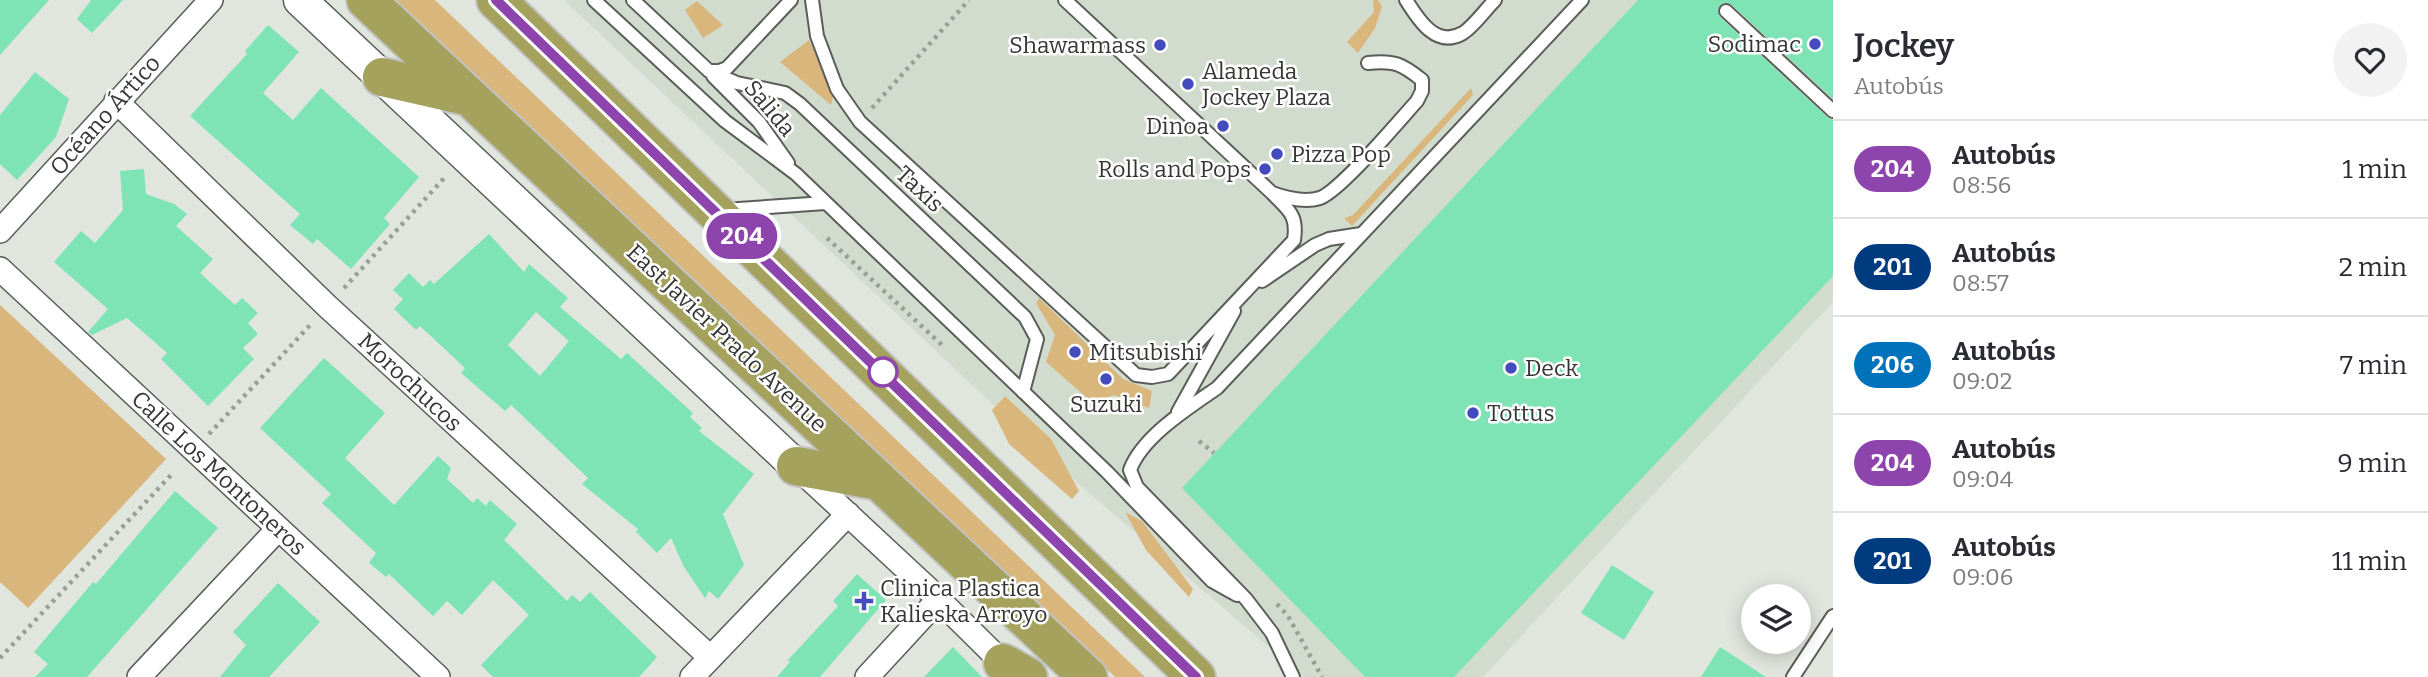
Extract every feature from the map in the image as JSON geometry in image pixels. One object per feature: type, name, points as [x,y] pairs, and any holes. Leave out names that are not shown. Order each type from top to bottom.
[{"type":"highway","name":"East Javier Prado Avenue","points":[[366,0],[1088,677]]},
{"type":"highway","points":[[496,0],[1196,677]]},
{"type":"highway","points":[[382,77],[468,96]]},
{"type":"highway","points":[[796,467],[879,481]]},
{"type":"main road","name":"East Javier Prado Avenue","points":[[300,0],[796,467]]},
{"type":"street","name":"Océano Ártico","points":[[0,231],[211,0]]},
{"type":"street","name":"Morochucos","points":[[116,101],[327,306],[710,657]]},
{"type":"street","name":"Calle Los Montoneros","points":[[0,269],[278,528],[427,673]]},
{"type":"street","name":"East Javier Prado Avenue","points":[[796,467],[1016,672]]},
{"type":"street","points":[[692,677],[848,514]]},
{"type":"street","points":[[139,677],[278,528]]},
{"type":"street","points":[[867,677],[939,600]]},
{"type":"lane","points":[[594,0],[725,121],[796,174],[1107,472],[1212,581],[1247,600]]},
{"type":"lane","name":"Salida","points":[[633,0],[759,122],[796,174]]},
{"type":"lane","points":[[709,71],[727,68],[791,0]]},
{"type":"lane","points":[[812,0],[817,36],[837,89],[860,122],[1136,375],[1152,377],[1168,374],[1294,240],[1296,225],[1292,214],[1272,193],[1065,0]]},
{"type":"lane","points":[[1406,0],[1418,19],[1432,33],[1450,36],[1463,33],[1495,0]]},
{"type":"lane","points":[[1293,677],[1272,633],[1247,600],[1137,487],[1130,470],[1135,457],[1175,417],[1217,388],[1582,0]]},
{"type":"lane","points":[[1726,11],[1833,111]]},
{"type":"lane","points":[[1272,193],[1296,199],[1321,198],[1337,187],[1417,101],[1422,91],[1422,80],[1404,65],[1385,61],[1368,64]]},
{"type":"lane","name":"Taxis","points":[[709,71],[737,83],[785,93],[800,104],[1025,317],[1037,339],[1023,392]]},
{"type":"lane","points":[[716,211],[825,203]]},
{"type":"lane","points":[[1175,417],[1242,295],[1315,245],[1329,239],[1361,234]]},
{"type":"lane","points":[[1793,677],[1833,616]]},
{"type":"path","points":[[860,122],[970,0]]},
{"type":"path","points":[[343,289],[451,171]]},
{"type":"path","points":[[827,238],[943,346]]},
{"type":"path","points":[[206,438],[312,323]]},
{"type":"path","points":[[1199,441],[1214,453]]},
{"type":"path","points":[[0,658],[172,474]]},
{"type":"shaded area","points":[[388,0],[435,0],[1145,677],[1115,677]]},
{"type":"shaded area","points":[[564,0],[1833,0],[1833,302],[1483,677],[1304,677],[1060,468]]},
{"type":"shaded area","points":[[1373,0],[1378,0],[1382,7],[1375,28],[1358,53],[1347,42],[1374,12]]},
{"type":"shaded area","points":[[697,1],[723,25],[703,38],[685,10]]},
{"type":"shaded area","points":[[809,40],[834,94],[831,105],[780,62]]},
{"type":"shaded area","points":[[1471,88],[1473,95],[1352,226],[1344,218],[1353,215]]},
{"type":"shaded area","points":[[1039,298],[1123,379],[1152,391],[1149,408],[1114,395],[1093,403],[1046,362],[1055,335],[1036,303]]},
{"type":"shaded area","points":[[0,305],[166,459],[28,608],[0,582]]},
{"type":"shaded area","points":[[1005,396],[1051,439],[1079,491],[1072,499],[1009,444],[992,410]]},
{"type":"shaded area","points":[[1125,512],[1142,521],[1193,589],[1189,597],[1146,550]]},
{"type":"building","points":[[0,0],[49,0],[0,55]]},
{"type":"building","points":[[91,0],[123,0],[92,33],[77,19]]},
{"type":"building","name":"Deck","points":[[1638,0],[1833,0],[1833,99],[1732,5],[1723,3],[1717,10],[1720,17],[1833,120],[1833,276],[1454,677],[1365,677],[1182,488]]},
{"type":"building","points":[[268,25],[299,52],[263,93],[293,120],[321,88],[419,177],[384,218],[390,224],[351,269],[317,239],[313,244],[290,225],[300,214],[190,116],[247,54],[245,51]]},
{"type":"building","points":[[35,72],[69,99],[56,137],[17,180],[0,164],[0,115]]},
{"type":"building","points":[[144,169],[146,194],[174,204],[187,214],[176,226],[213,259],[200,273],[235,305],[242,298],[258,313],[248,323],[258,334],[243,348],[254,359],[208,406],[161,359],[167,353],[127,318],[92,335],[88,332],[108,309],[54,262],[81,231],[95,243],[123,210],[120,171]]},
{"type":"building","points":[[489,234],[524,272],[529,264],[568,298],[560,307],[621,359],[627,353],[693,413],[690,417],[702,428],[699,431],[754,474],[723,514],[744,565],[718,599],[709,591],[705,598],[684,567],[671,538],[657,553],[636,532],[638,529],[582,484],[588,478],[511,405],[505,411],[461,373],[465,368],[420,326],[416,330],[394,309],[403,299],[393,290],[409,273],[423,287],[430,280],[434,284]],"holes":[[[536,312],[569,341],[540,376],[508,345]]]},
{"type":"building","points":[[324,358],[385,413],[345,458],[394,505],[438,456],[451,468],[447,479],[473,503],[477,498],[486,506],[490,500],[517,524],[504,540],[567,601],[572,595],[580,602],[590,592],[657,657],[639,677],[493,677],[481,665],[529,615],[493,580],[462,615],[447,601],[433,616],[389,574],[386,577],[369,563],[376,553],[322,503],[331,494],[260,428]]},
{"type":"building","points":[[175,491],[218,528],[87,677],[35,677],[48,664],[34,652]]},
{"type":"building","points":[[1612,565],[1654,592],[1624,640],[1581,613]]},
{"type":"building","points":[[857,574],[886,600],[820,677],[777,677],[790,662],[788,660],[838,606],[833,601]]},
{"type":"building","points":[[278,583],[320,622],[269,677],[220,677],[246,645],[233,632]]},
{"type":"building","points":[[953,647],[982,677],[924,677]]},
{"type":"building","points":[[1720,647],[1766,677],[1701,677]]},
{"type":"bus line","name":"204","points":[[496,0],[1196,677]]},
{"type":"place","name":"Sodimac","points":[[1815,44]]},
{"type":"place","name":"Shawarmass","points":[[1160,45]]},
{"type":"place","name":"Alameda Jockey Plaza","points":[[1188,84]]},
{"type":"place","name":"Dinoa","points":[[1223,126]]},
{"type":"place","name":"Pizza Pop","points":[[1277,154]]},
{"type":"place","name":"Rolls and Pops","points":[[1265,169]]},
{"type":"place","name":"Mitsubishi","points":[[1075,352]]},
{"type":"place","name":"Deck","points":[[1511,368]]},
{"type":"place","name":"Suzuki","points":[[1106,379]]},
{"type":"place","name":"Tottus","points":[[1473,413]]},
{"type":"place","name":"Clinica Plastica Kalieska Arroyo","points":[[864,601]]}]
